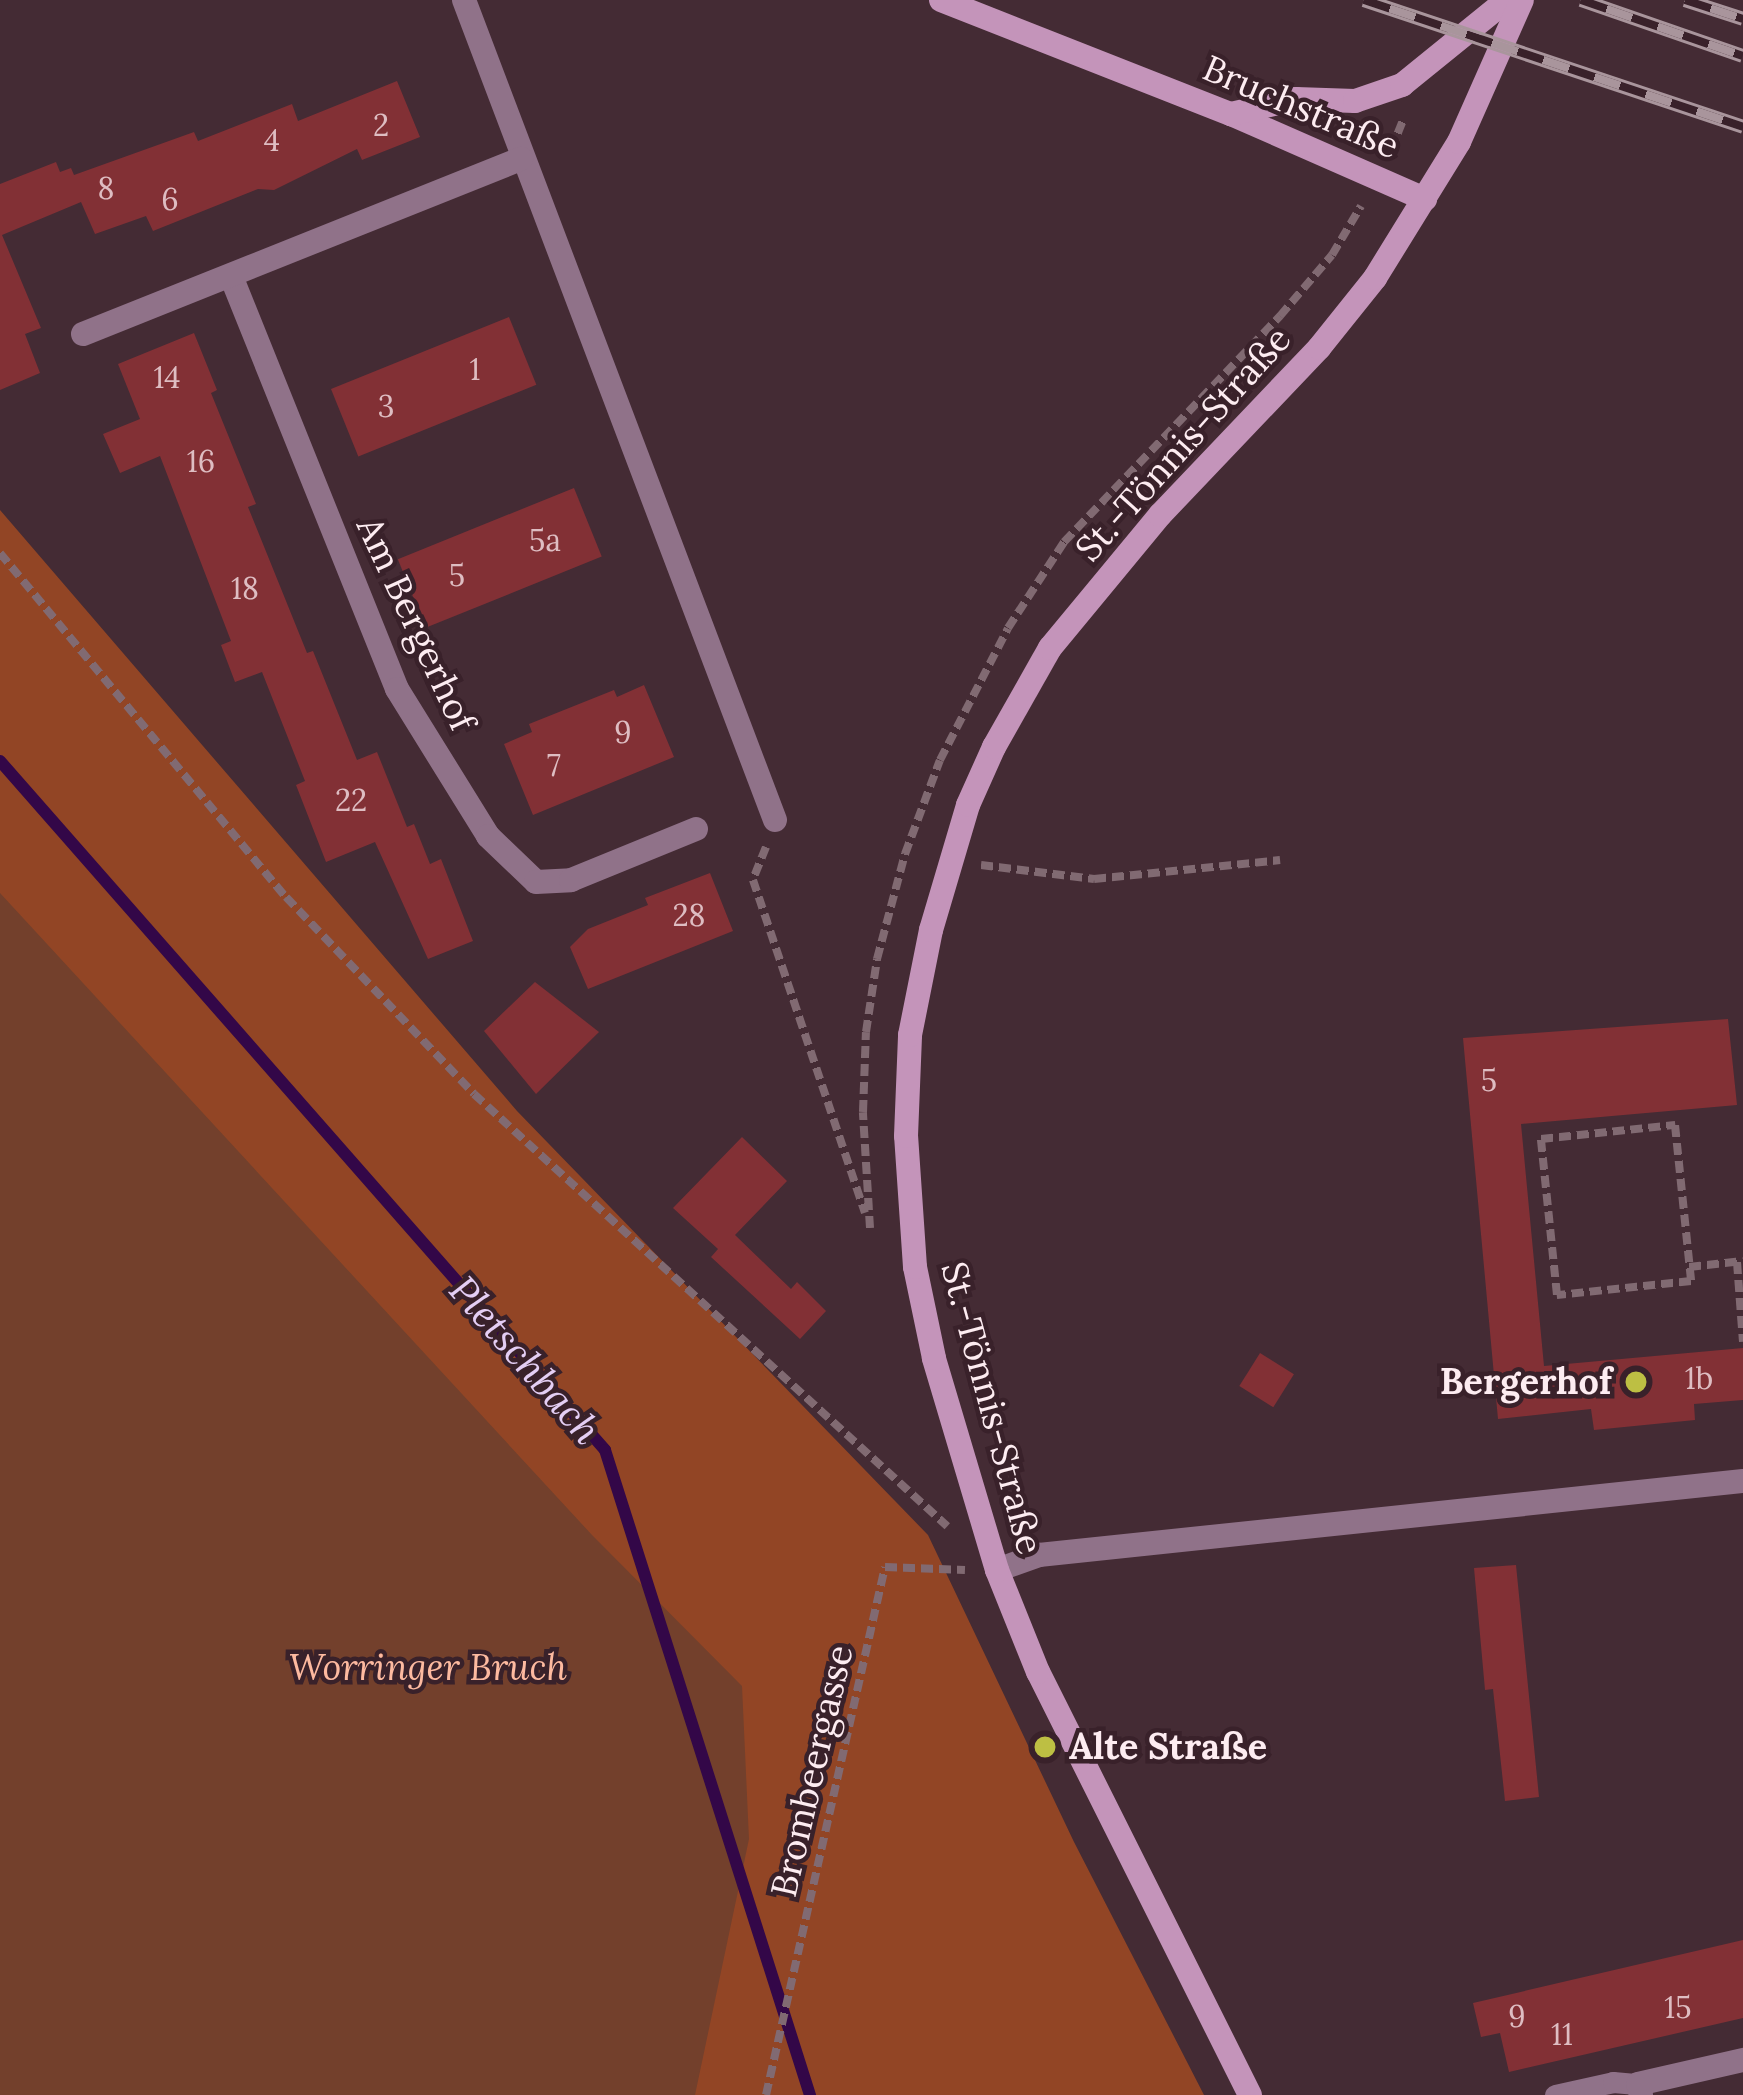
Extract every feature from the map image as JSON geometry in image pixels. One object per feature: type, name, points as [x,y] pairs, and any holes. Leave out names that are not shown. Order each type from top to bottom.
[{"type":"main road","name":"Bruchstraße","points":[[941,0],[1231,114],[1425,200],[1460,142],[1522,0]]},
{"type":"main road","points":[[1231,114],[1296,99],[1355,101],[1402,85],[1507,0]]},
{"type":"main road","name":"St.-Tönnis-Straße","points":[[1250,2095],[1037,1672],[997,1570],[934,1358],[910,1232],[910,1035],[950,860],[994,747],[1051,648],[1160,515],[1318,348],[1375,278],[1425,200]]},
{"type":"street","points":[[464,0],[776,820]]},
{"type":"street","points":[[83,334],[521,159]]},
{"type":"street","name":"Am Bergerhof","points":[[231,277],[397,688],[488,836],[536,882],[572,880],[696,829]]},
{"type":"street","points":[[997,1570],[1039,1555],[1743,1481]]},
{"type":"street","points":[[1640,2090],[1743,2060]]},
{"type":"lane","points":[[1555,2095],[1613,2081],[1640,2090]]},
{"type":"path","points":[[0,553],[286,897],[474,1094],[997,1570]]},
{"type":"path","points":[[776,820],[753,880],[809,1033],[870,1228],[910,1232]]},
{"type":"path","points":[[950,860],[1094,879],[1280,860]]},
{"type":"path","points":[[1675,1125],[1689,1267],[1690,1281],[1557,1295],[1541,1139],[1675,1125]]},
{"type":"path","points":[[1689,1267],[1740,1261],[1743,1342]]},
{"type":"path","name":"Brombeergasse","points":[[766,2095],[885,1568],[997,1570]]},
{"type":"green space","name":"Worringer Bruch","points":[[0,557],[703,1337],[792,2095],[0,2095]]},
{"type":"shaded area","name":"Worringer Bruch","points":[[0,510],[517,1111],[928,1535],[1074,1842],[1204,2095],[695,2095],[749,1839],[742,1686],[592,1535],[0,893]]},
{"type":"building","points":[[397,81],[420,137],[362,160],[357,149],[274,190],[258,189],[153,231],[146,216],[95,234],[81,202],[2,235],[41,328],[25,334],[40,373],[0,390],[0,184],[56,162],[60,172],[71,168],[74,175],[194,132],[198,141],[292,104],[298,121]]},
{"type":"building","points":[[509,317],[536,385],[358,457],[331,389]]},
{"type":"building","points":[[194,333],[217,390],[211,393],[256,504],[248,507],[307,653],[313,651],[357,760],[377,752],[407,827],[414,824],[430,864],[441,859],[473,941],[428,959],[375,842],[326,862],[296,785],[305,781],[262,672],[235,682],[221,645],[231,641],[160,456],[120,473],[103,434],[140,419],[118,364]]},
{"type":"building","points":[[574,488],[602,557],[426,628],[398,559]]},
{"type":"building","points":[[644,685],[674,757],[533,815],[504,744],[532,732],[529,724],[614,690],[617,697]]},
{"type":"building","points":[[710,873],[733,931],[588,989],[570,947],[588,929],[648,905],[645,898]]},
{"type":"building","points":[[535,982],[599,1032],[536,1094],[484,1031]]},
{"type":"building","points":[[1728,1019],[1737,1105],[1521,1124],[1544,1366],[1743,1348],[1743,1400],[1694,1404],[1695,1420],[1594,1430],[1591,1409],[1498,1419],[1463,1038]]},
{"type":"building","points":[[742,1137],[787,1181],[735,1235],[791,1289],[797,1282],[826,1311],[800,1339],[711,1257],[718,1249],[673,1208]]},
{"type":"building","points":[[1260,1353],[1294,1374],[1273,1407],[1239,1386]]},
{"type":"building","points":[[1516,1565],[1539,1797],[1505,1801],[1493,1689],[1485,1690],[1474,1568]]},
{"type":"building","points":[[1743,1940],[1743,2018],[1509,2072],[1500,2033],[1481,2037],[1473,2003]]},
{"type":"waterway","name":"Pletschbach","points":[[0,761],[605,1450],[810,2095]]},
{"type":"railway","points":[[1364,0],[1743,127]]},
{"type":"railway","points":[[1581,0],[1743,56]]},
{"type":"railway","points":[[1685,0],[1743,19]]},
{"type":"place","name":"Bergerhof","points":[[1636,1382]]},
{"type":"place","name":"Alte Straße","points":[[1045,1747]]}]
